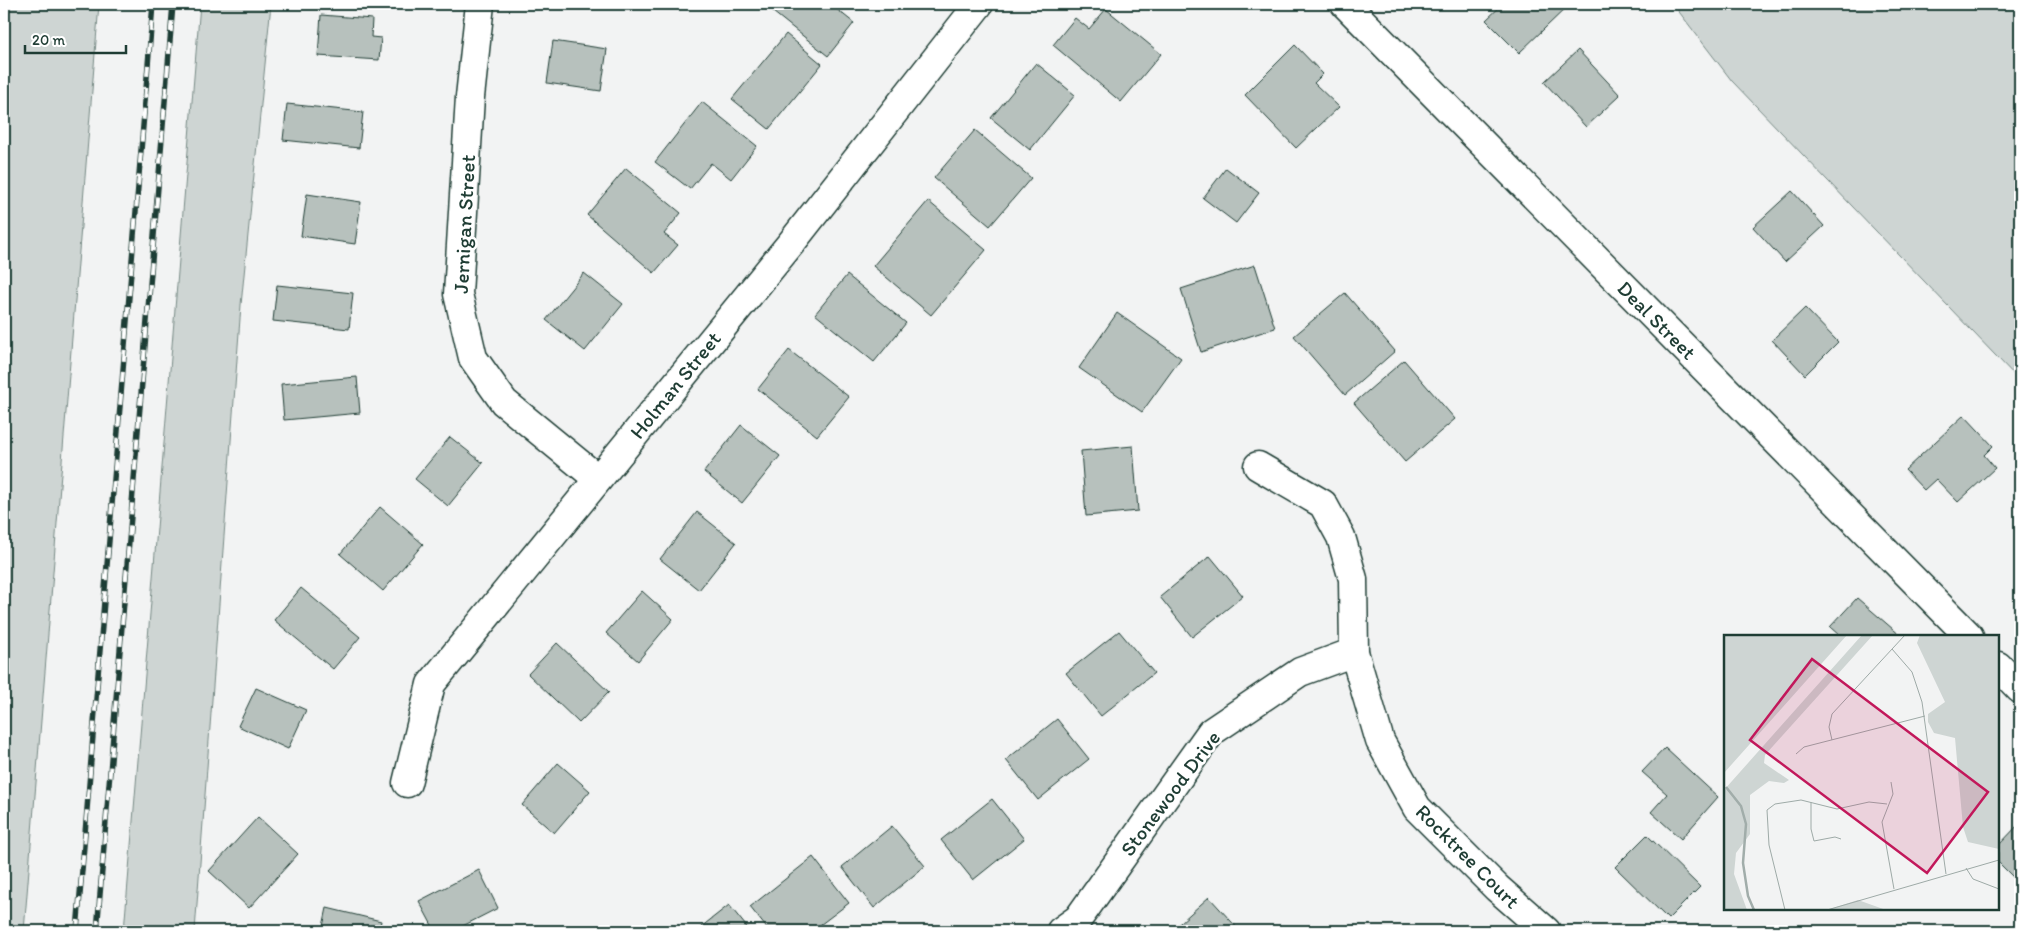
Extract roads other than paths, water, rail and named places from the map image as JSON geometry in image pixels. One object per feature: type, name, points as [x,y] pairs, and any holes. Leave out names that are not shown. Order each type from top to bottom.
[{"type":"street","name":"Jernigan Street","points":[[480,4],[470,97],[458,294],[474,358],[504,402],[598,479]]},
{"type":"street","name":"Holman Street","points":[[407,782],[431,684],[792,242],[980,4]]},
{"type":"street","name":"Deal Street","points":[[1345,4],[1968,635]]},
{"type":"street","name":"Rocktree Court","points":[[1258,466],[1323,504],[1341,536],[1353,579],[1354,652],[1380,741],[1417,808],[1497,888],[1546,931]]},
{"type":"street","name":"Stonewood Drive","points":[[1061,931],[1078,919],[1211,732],[1300,672],[1354,652]]},
{"type":"street","points":[[1999,667],[2020,688]]},
{"type":"railway","points":[[77,931],[153,4]]},
{"type":"railway","points":[[97,931],[173,4]]}]
